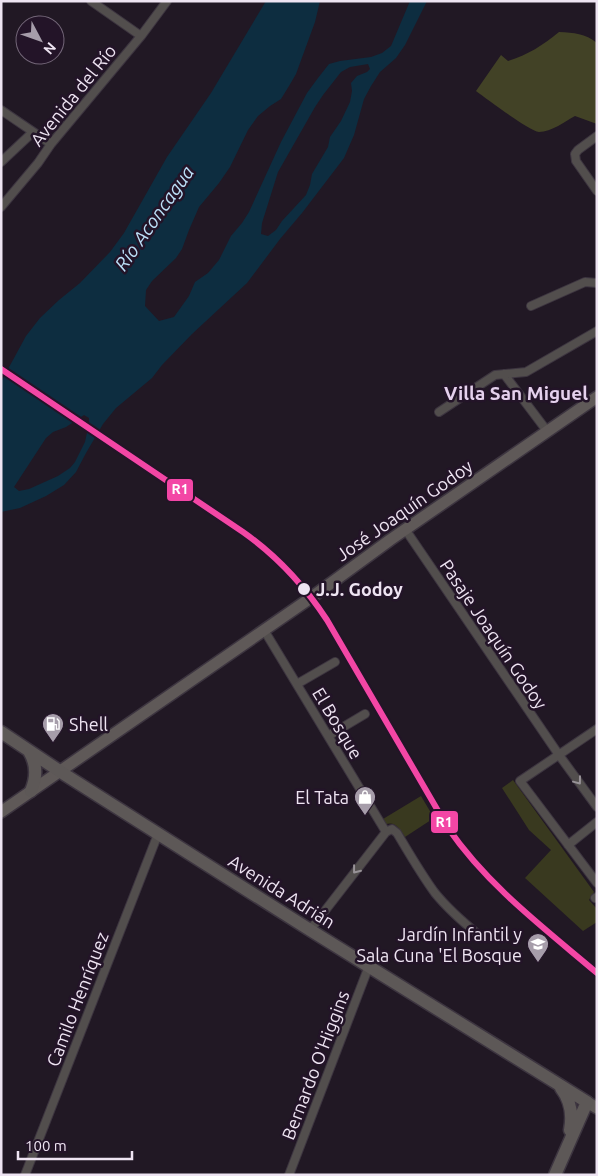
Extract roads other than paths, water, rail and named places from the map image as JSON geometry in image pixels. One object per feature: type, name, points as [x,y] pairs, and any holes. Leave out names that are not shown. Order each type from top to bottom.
[{"type":"main road","name":"Avenida Adrián","points":[[1,732],[59,771],[310,930],[592,1105]]},
{"type":"main road","points":[[29,751],[34,761],[36,772],[31,791]]},
{"type":"main road","points":[[556,1083],[568,1098],[572,1111],[572,1124],[568,1144]]},
{"type":"main road","points":[[554,1175],[568,1144],[592,1105]]},
{"type":"street","name":"Avenida del Río","points":[[1,207],[141,36],[167,1]]},
{"type":"street","points":[[94,2],[141,36]]},
{"type":"street","points":[[1,110],[51,144]]},
{"type":"street","points":[[1,162],[34,132]]},
{"type":"street","points":[[597,136],[575,154],[576,161],[597,191]]},
{"type":"street","points":[[531,306],[586,282],[597,283]]},
{"type":"street","points":[[439,412],[495,375],[526,372],[597,331]]},
{"type":"street","points":[[504,374],[547,431]]},
{"type":"street","name":"José Joaquín Godoy","points":[[1,812],[597,397]]},
{"type":"street","name":"Pasaje Joaquín Godoy","points":[[405,529],[559,755],[597,807]]},
{"type":"street","name":"El Bosque","points":[[264,630],[386,832],[390,830],[396,831],[420,871],[436,893],[455,914],[480,936]]},
{"type":"street","points":[[297,684],[335,662]]},
{"type":"street","points":[[328,736],[365,714]]},
{"type":"street","points":[[595,733],[520,781],[597,883]]},
{"type":"street","points":[[568,845],[597,822]]},
{"type":"street","points":[[310,930],[386,832]]},
{"type":"street","name":"Camilo Henríquez","points":[[25,1175],[158,834]]},
{"type":"street","name":"Bernardo O'Higgins","points":[[289,1175],[369,966]]},
{"type":"water","name":"Río Aconcagua","points":[[266,1],[320,1],[315,22],[296,74],[289,86],[281,99],[258,116],[248,130],[230,167],[199,207],[182,249],[146,290],[145,306],[159,321],[174,317],[189,296],[195,282],[208,273],[219,260],[231,236],[249,212],[281,142],[307,93],[329,64],[371,57],[382,53],[391,46],[410,1],[427,1],[405,45],[396,58],[380,72],[364,99],[354,135],[344,158],[247,283],[192,334],[152,378],[116,408],[103,424],[76,472],[64,485],[20,508],[1,512],[1,382],[26,336],[40,318],[80,283],[110,252],[124,233],[167,157],[211,93]],"holes":[[[368,64],[370,69],[357,76],[351,83],[350,102],[341,121],[330,137],[328,147],[312,174],[306,195],[276,230],[268,236],[261,234],[262,223],[278,172],[315,107],[341,72],[350,67]],[[84,415],[89,418],[85,442],[70,468],[58,476],[29,489],[19,491],[14,487],[46,438],[53,432],[66,427]]]},
{"type":"place","name":"J.J. Godoy","points":[[304,589]]},
{"type":"place","name":"Shell","points":[[53,743]]},
{"type":"place","name":"El Tata","points":[[365,816]]},
{"type":"place","name":"Jardín Infantil y Sala Cuna 'El Bosque","points":[[538,963]]},
{"type":"district","name":"Villa San Miguel","points":[[516,393]]}]
